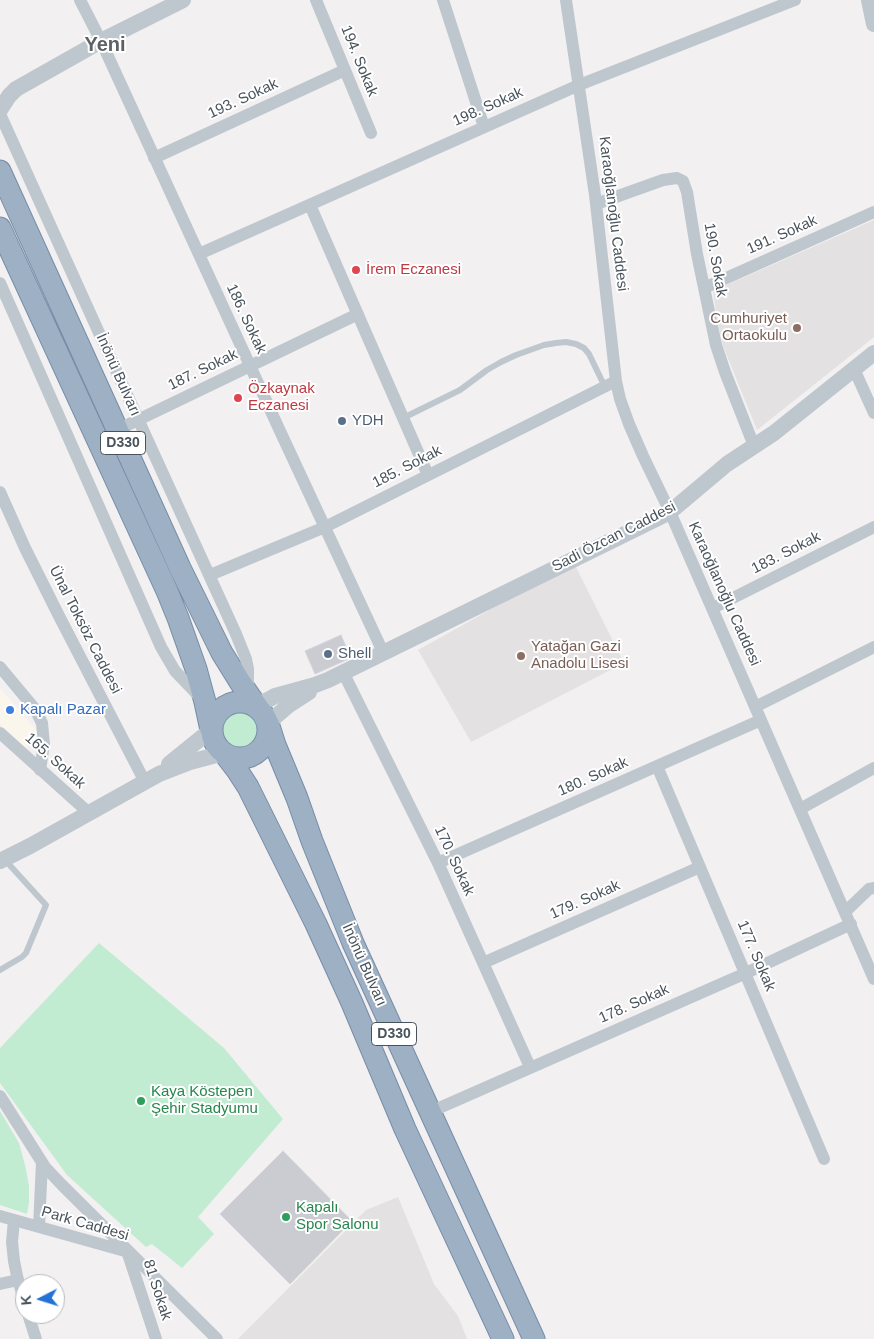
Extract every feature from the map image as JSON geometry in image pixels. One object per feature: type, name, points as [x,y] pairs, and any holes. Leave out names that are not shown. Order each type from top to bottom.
[{"type":"highway","name":"İnönü Bulvarı","points":[[0,171],[116,430],[194,596],[222,653],[258,708],[275,745],[353,943],[534,1339]]},
{"type":"highway","name":"D330","points":[[0,228],[167,592],[187,643],[205,702],[211,730]]},
{"type":"highway","points":[[241,701],[250,703],[258,708],[268,732],[267,740],[262,748],[248,757],[240,758],[231,757],[217,747],[211,730],[217,712],[232,702],[241,701]]},
{"type":"highway","name":"İnönü Bulvarı","points":[[224,753],[248,787],[316,924],[352,1003],[405,1129],[503,1339]]},
{"type":"street","name":"186. Sokak","points":[[80,0],[101,41],[383,652]]},
{"type":"street","points":[[0,112],[8,88],[183,0]]},
{"type":"street","name":"194. Sokak","points":[[316,0],[371,134]]},
{"type":"street","points":[[443,0],[484,127]]},
{"type":"street","name":"Karaoğlanoğlu Caddesi","points":[[566,0],[596,204],[610,384],[620,399],[629,424],[713,608],[874,979]]},
{"type":"street","name":"198. Sokak","points":[[199,254],[579,85],[795,0]]},
{"type":"street","points":[[869,0],[874,24]]},
{"type":"street","name":"193. Sokak","points":[[154,158],[345,70]]},
{"type":"street","name":"İnönü Bulvarı","points":[[0,112],[236,634],[246,659],[258,708]]},
{"type":"street","name":"190. Sokak","points":[[596,204],[668,178],[681,179],[686,186],[697,254],[716,345],[754,446]]},
{"type":"street","points":[[310,206],[428,475]]},
{"type":"street","name":"191. Sokak","points":[[704,288],[874,212]]},
{"type":"street","points":[[0,283],[161,648],[176,671],[205,702]]},
{"type":"street","name":"187. Sokak","points":[[116,430],[358,314]]},
{"type":"street","name":"Sadi Özcan Caddesi","points":[[258,708],[289,705],[335,676],[670,512],[728,464],[788,422],[874,353]]},
{"type":"street","points":[[854,369],[874,413]]},
{"type":"street","name":"185. Sokak","points":[[210,575],[324,527],[610,384]]},
{"type":"street","name":"Ünal Toksöz Caddesi","points":[[0,492],[59,616],[145,782]]},
{"type":"street","name":"183. Sokak","points":[[713,608],[874,527]]},
{"type":"street","points":[[755,707],[874,647]]},
{"type":"street","points":[[0,667],[35,709],[42,723],[44,744],[40,770]]},
{"type":"street","name":"170. Sokak","points":[[335,676],[438,863],[530,1067]]},
{"type":"street","name":"180. Sokak","points":[[438,863],[761,720]]},
{"type":"street","points":[[145,782],[211,730]]},
{"type":"street","name":"165. Sokak","points":[[0,733],[89,813]]},
{"type":"street","points":[[2,860],[159,774],[190,762],[224,753]]},
{"type":"street","name":"177. Sokak","points":[[657,766],[824,1159]]},
{"type":"street","points":[[800,809],[874,768]]},
{"type":"street","name":"179. Sokak","points":[[483,963],[700,867]]},
{"type":"street","points":[[845,912],[874,888]]},
{"type":"street","name":"178. Sokak","points":[[430,1112],[850,924]]},
{"type":"street","points":[[0,1096],[42,1162],[62,1186],[128,1252]]},
{"type":"street","points":[[39,1227],[42,1162]]},
{"type":"street","name":"Park Caddesi","points":[[0,1216],[128,1252],[216,1339]]},
{"type":"street","points":[[14,1220],[12,1242],[17,1274]]},
{"type":"street","name":"81 Sokak","points":[[128,1252],[156,1339]]},
{"type":"street","points":[[0,1284],[15,1281]]},
{"type":"street","points":[[31,1324],[36,1339]]},
{"type":"lane","points":[[403,418],[460,390],[501,362],[544,345],[556,343],[566,342],[584,348],[610,384]]},
{"type":"lane","points":[[0,970],[26,953],[46,906],[2,860]]},
{"type":"shaded area","name":"Cumhuriyet Ortaokulu","points":[[874,220],[874,337],[757,430],[723,346],[713,291]]},
{"type":"shaded area","name":"Yatağan Gazi Anadolu Lisesi","points":[[574,563],[624,663],[471,742],[418,650]]},
{"type":"shaded area","name":"Kapalı Pazar","points":[[0,688],[39,733],[26,748],[0,724]]},
{"type":"shaded area","points":[[398,1197],[434,1284],[458,1316],[467,1339],[238,1339],[366,1210]]},
{"type":"green space","points":[[240,713],[252,718],[257,730],[252,742],[240,747],[228,742],[223,730],[228,718]]},
{"type":"green space","name":"Kaya Köstepen Şehir Stadyumu","points":[[99,943],[224,1048],[283,1119],[198,1217],[214,1234],[182,1268],[152,1244],[146,1247],[67,1175],[0,1083],[0,1048]]},
{"type":"green space","points":[[0,1111],[19,1143],[25,1165],[29,1186],[27,1214],[0,1205]]},
{"type":"building","points":[[341,635],[351,658],[315,674],[305,651]]},
{"type":"building","name":"Kapalı Spor Salonu","points":[[283,1151],[352,1221],[290,1284],[220,1214]]},
{"type":"place","name":"İrem Eczanesi","points":[[356,270]]},
{"type":"place","name":"Cumhuriyet Ortaokulu","points":[[797,328]]},
{"type":"place","name":"Özkaynak Eczanesi","points":[[238,398]]},
{"type":"place","name":"YDH","points":[[342,421]]},
{"type":"place","name":"Shell","points":[[328,654]]},
{"type":"place","name":"Yatağan Gazi Anadolu Lisesi","points":[[521,656]]},
{"type":"place","name":"Kapalı Pazar","points":[[10,710]]},
{"type":"place","name":"Kaya Köstepen Şehir Stadyumu","points":[[141,1101]]},
{"type":"place","name":"Kapalı Spor Salonu","points":[[286,1217]]},
{"type":"district","name":"Yeni","points":[[105,45]]}]
